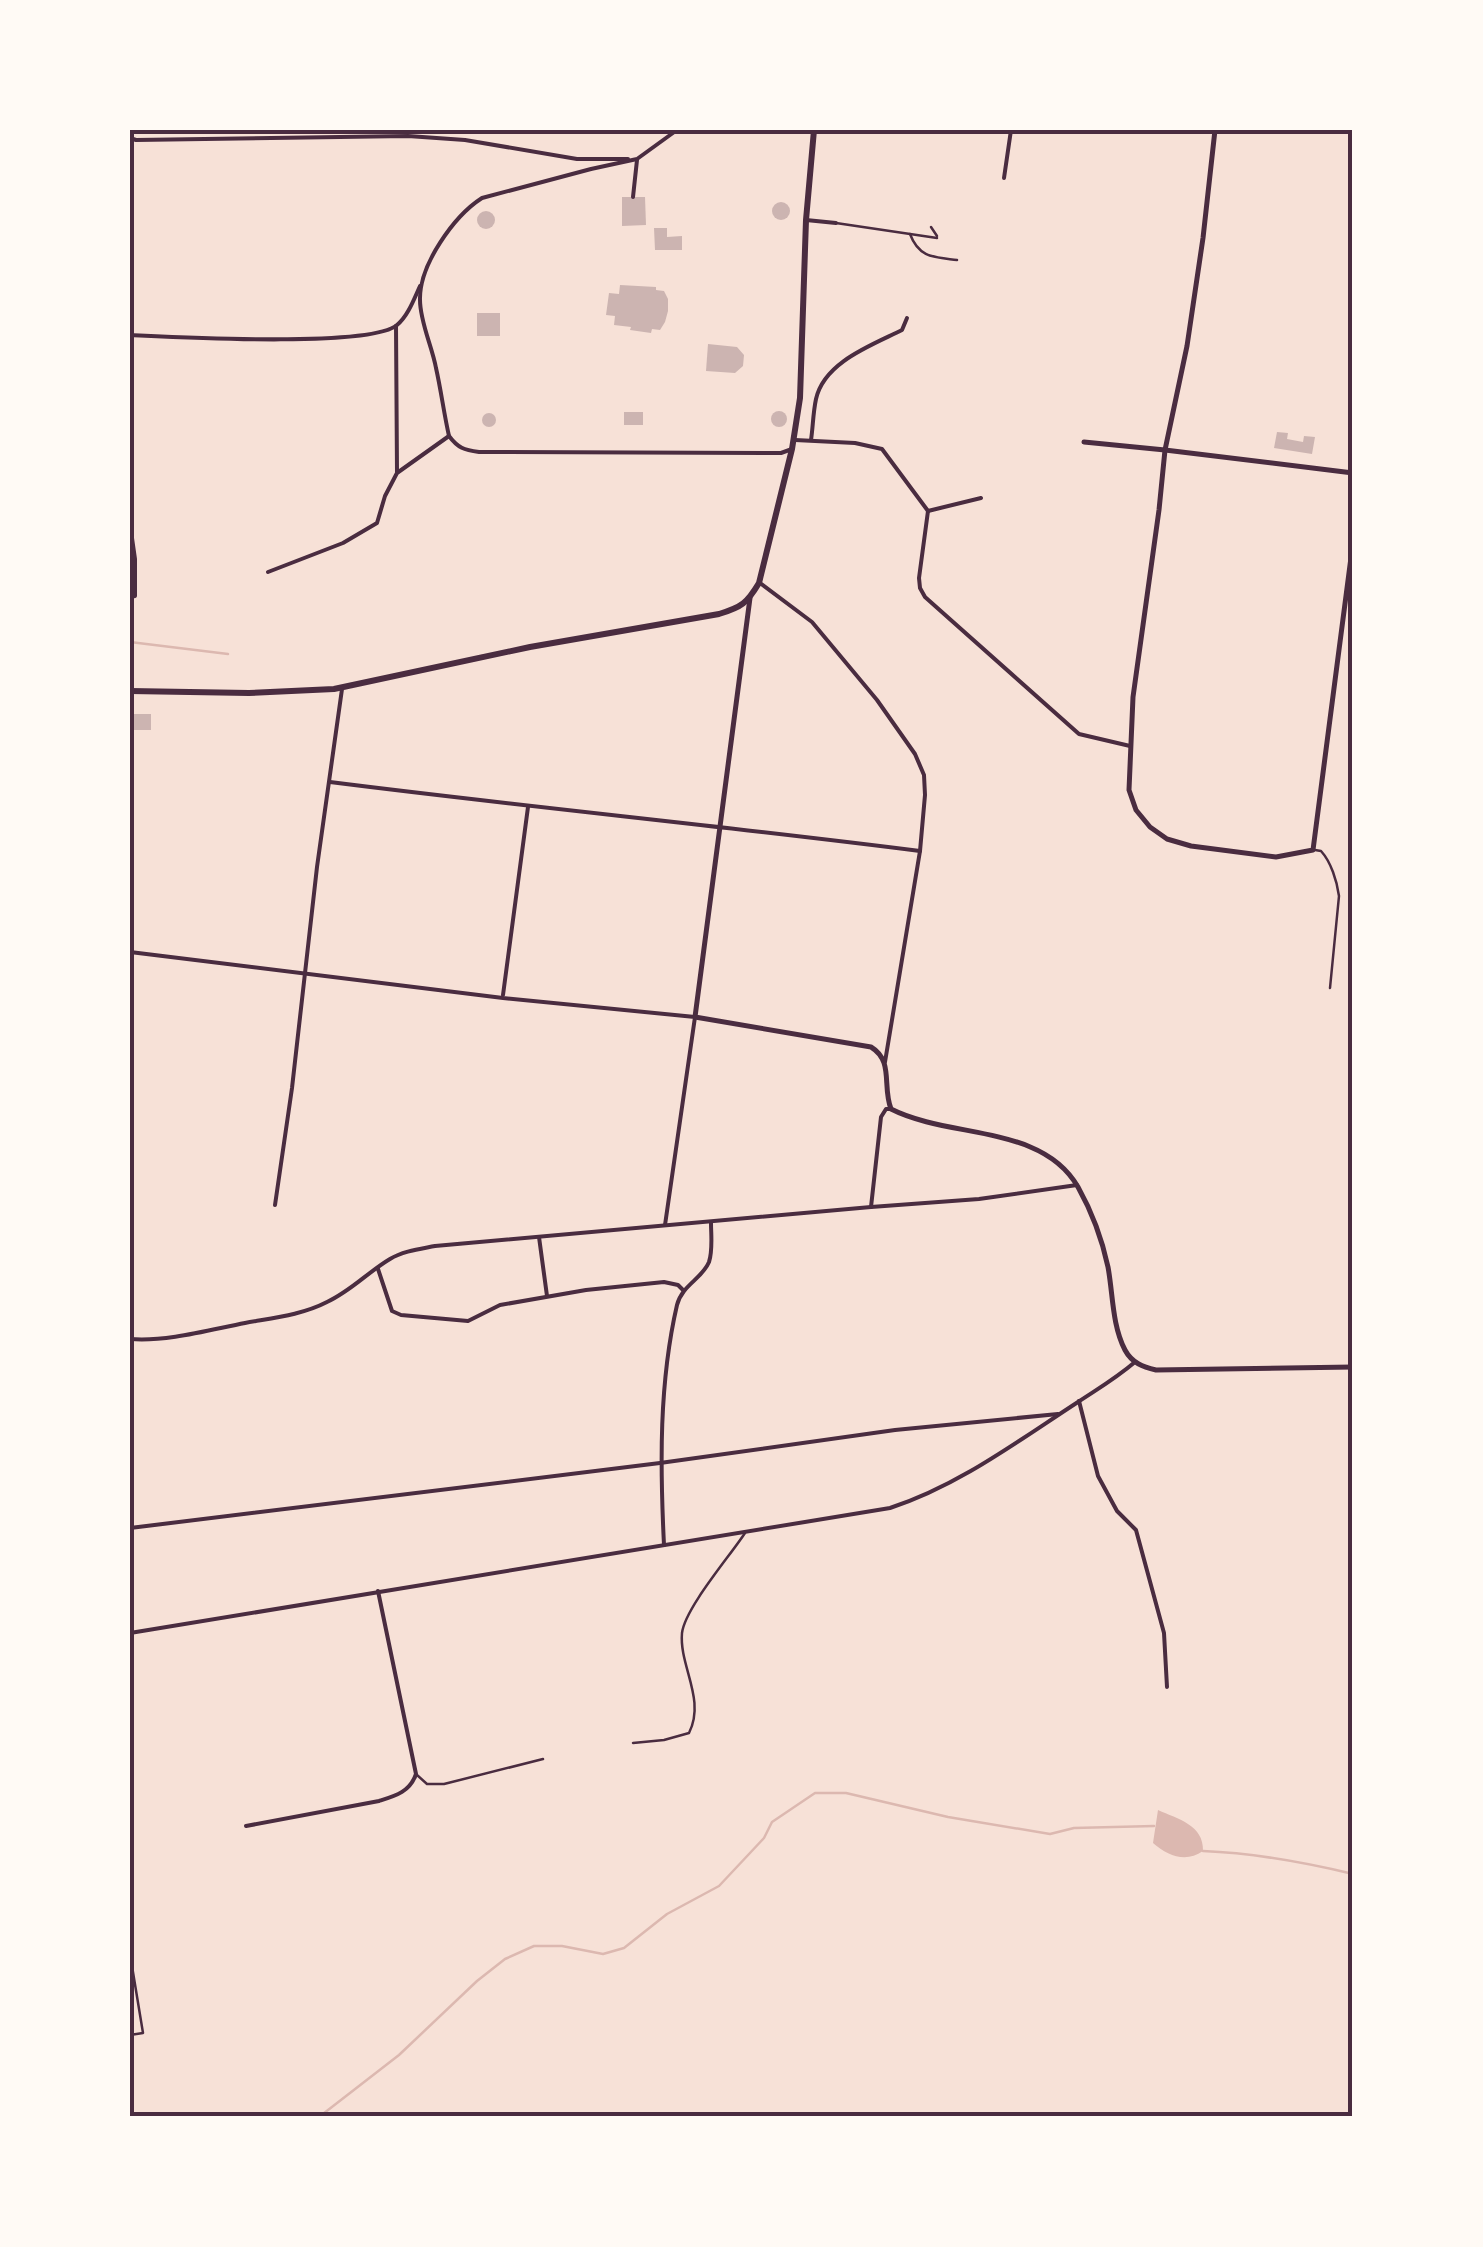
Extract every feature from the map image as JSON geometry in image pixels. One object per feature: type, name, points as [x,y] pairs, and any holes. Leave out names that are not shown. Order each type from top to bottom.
[{"type":"main road","points":[[130,692],[342,688],[740,607],[759,583],[793,445],[802,368],[806,220],[814,130]]},
{"type":"street","points":[[130,335],[374,336],[396,326],[410,308],[447,232],[468,207],[482,198],[637,160],[678,130]]},
{"type":"street","points":[[1004,178],[1011,130]]},
{"type":"street","points":[[1215,130],[1204,238],[1165,450],[1133,697],[1129,790],[1136,810],[1167,839],[1276,857],[1313,850],[1353,542]]},
{"type":"street","points":[[130,138],[408,136],[466,140],[577,159],[637,160]]},
{"type":"street","points":[[634,197],[637,160]]},
{"type":"street","points":[[806,220],[836,223]]},
{"type":"street","points":[[130,250],[130,345]]},
{"type":"street","points":[[422,284],[422,316],[450,436],[464,450],[781,453],[812,440],[855,442],[882,449],[928,511],[919,578],[924,597],[1079,734],[1130,746]]},
{"type":"street","points":[[812,440],[816,395],[831,373],[849,356],[902,330],[907,318]]},
{"type":"street","points":[[268,572],[377,523],[384,496],[396,473],[396,326]]},
{"type":"street","points":[[396,473],[450,436]]},
{"type":"street","points":[[1084,442],[1353,473]]},
{"type":"street","points":[[928,511],[981,498]]},
{"type":"street","points":[[130,524],[135,559],[132,597]]},
{"type":"street","points":[[759,583],[812,622],[877,700],[916,754],[924,775],[920,851],[886,1062],[890,1109]]},
{"type":"street","points":[[665,1225],[750,598]]},
{"type":"street","points":[[275,1205],[342,688]]},
{"type":"street","points":[[330,782],[920,851]]},
{"type":"street","points":[[502,998],[528,807]]},
{"type":"street","points":[[130,952],[502,998],[695,1017],[871,1047],[886,1062]]},
{"type":"street","points":[[870,1207],[881,1118],[886,1109],[933,1124],[1034,1146],[1056,1160],[1077,1186],[1095,1223],[1121,1339],[1134,1362],[1156,1370],[1353,1367]]},
{"type":"street","points":[[130,1339],[143,1340],[299,1312],[324,1304],[391,1258],[435,1246],[979,1199],[1077,1186]]},
{"type":"street","points":[[664,1545],[660,1462],[667,1366],[678,1300],[709,1261],[710,1222]]},
{"type":"street","points":[[539,1237],[546,1296]]},
{"type":"street","points":[[378,1269],[392,1310],[401,1315],[468,1321],[500,1305],[546,1296],[664,1282],[683,1290]]},
{"type":"street","points":[[130,1633],[890,1508],[932,1493],[1109,1384],[1134,1362]]},
{"type":"street","points":[[1078,1402],[1098,1476],[1118,1511],[1136,1530],[1164,1632],[1167,1687]]},
{"type":"street","points":[[130,1528],[896,1430],[1062,1414]]},
{"type":"street","points":[[246,1826],[389,1798],[399,1795],[413,1782],[416,1774],[378,1591]]},
{"type":"lane","points":[[836,223],[938,238],[931,227]]},
{"type":"lane","points":[[910,233],[915,247],[930,256],[957,260]]},
{"type":"lane","points":[[1313,850],[1326,856],[1339,896],[1330,988]]},
{"type":"lane","points":[[633,1742],[689,1733],[695,1708],[682,1634],[688,1614],[746,1532]]},
{"type":"lane","points":[[416,1774],[427,1784],[444,1784],[543,1759]]},
{"type":"lane","points":[[130,1954],[143,2033],[130,2034]]},
{"type":"shaded area","points":[[1158,1810],[1194,1829],[1203,1851],[1190,1857],[1177,1856],[1153,1843]]},
{"type":"building","points":[[622,197],[645,197],[646,225],[622,226]]},
{"type":"building","points":[[781,202],[790,211],[781,220],[772,211]]},
{"type":"building","points":[[486,211],[495,220],[486,229],[477,220]]},
{"type":"building","points":[[654,228],[667,228],[667,237],[682,236],[682,250],[655,250]]},
{"type":"building","points":[[620,285],[664,291],[668,311],[660,330],[652,329],[651,333],[614,325],[615,316],[606,315],[609,293],[619,294]]},
{"type":"building","points":[[477,313],[500,313],[500,336],[477,336]]},
{"type":"building","points":[[708,344],[737,347],[744,355],[743,366],[735,373],[706,371]]},
{"type":"building","points":[[779,411],[787,419],[779,427],[771,419]]},
{"type":"building","points":[[624,412],[643,412],[643,425],[624,425]]},
{"type":"building","points":[[489,413],[496,420],[489,427],[482,420]]},
{"type":"building","points":[[1277,432],[1288,433],[1287,439],[1303,442],[1304,436],[1315,437],[1312,454],[1274,448]]},
{"type":"building","points":[[131,714],[151,714],[151,730],[131,730]]},
{"type":"waterway","points":[[130,642],[228,654]]},
{"type":"waterway","points":[[319,2117],[399,2055],[505,1959],[534,1946],[562,1946],[603,1954],[624,1948],[667,1914],[719,1886],[764,1838],[772,1822],[815,1793],[846,1793],[948,1817],[1050,1834],[1074,1828],[1154,1826]]},
{"type":"waterway","points":[[1203,1851],[1278,1859],[1353,1874]]}]
